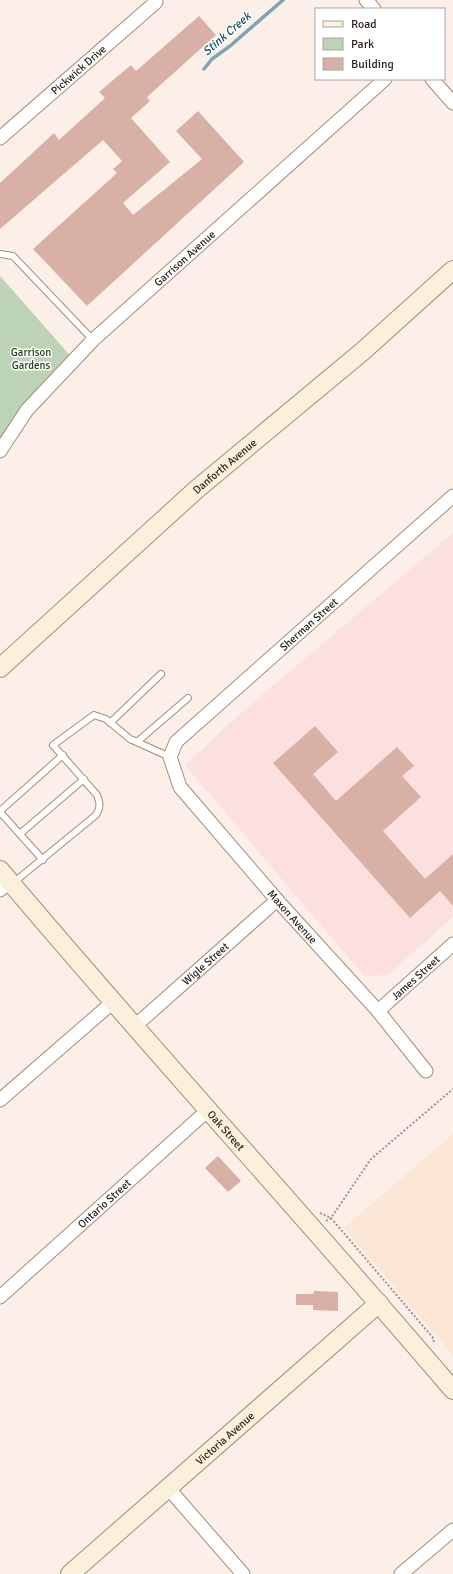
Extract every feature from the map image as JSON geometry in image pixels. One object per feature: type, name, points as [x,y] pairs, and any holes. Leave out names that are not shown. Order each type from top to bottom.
[{"type":"street","name":"Pickwick Drive","points":[[0,138],[156,2],[154,0]]},
{"type":"street","points":[[366,0],[373,8]]},
{"type":"street","name":"Garrison Avenue","points":[[0,451],[27,410],[93,340],[384,80]]},
{"type":"street","points":[[433,80],[453,103]]},
{"type":"street","name":"Danforth Avenue","points":[[0,668],[198,489],[363,351],[453,270]]},
{"type":"street","name":"Sherman Street","points":[[170,757],[176,742],[453,496]]},
{"type":"street","name":"Maxon Avenue","points":[[170,757],[180,787],[277,900],[378,1011],[426,1071]]},
{"type":"street","name":"Oak Street","points":[[5,881],[379,1303],[453,1390]]},
{"type":"street","name":"Wigle Street","points":[[134,1026],[277,900]]},
{"type":"street","name":"James Street","points":[[378,1011],[453,944]]},
{"type":"street","points":[[0,1100],[113,1002]]},
{"type":"street","name":"Ontario Street","points":[[0,1297],[208,1110]]},
{"type":"street","name":"Victoria Avenue","points":[[70,1574],[169,1489],[379,1303]]},
{"type":"street","points":[[169,1489],[243,1574]]},
{"type":"street","points":[[401,1574],[453,1530]]},
{"type":"lane","points":[[0,254],[13,256],[93,340]]},
{"type":"lane","points":[[110,722],[161,674]]},
{"type":"lane","points":[[137,742],[188,698]]},
{"type":"lane","points":[[5,881],[42,860],[96,815],[100,809],[100,803],[97,795],[54,745],[88,718],[94,715],[110,722],[130,739],[170,757]]},
{"type":"lane","points":[[42,860],[21,833],[0,811],[63,755]]},
{"type":"lane","points":[[21,833],[84,779]]},
{"type":"path","points":[[314,1231],[331,1218],[370,1159],[453,1089]]},
{"type":"path","points":[[331,1218],[434,1339],[429,1362]]},
{"type":"shaded area","points":[[453,533],[453,917],[388,975],[364,976],[185,765],[242,712]]},
{"type":"shaded area","points":[[453,1134],[453,1355],[344,1228]]},
{"type":"green space","name":"Garrison Gardens","points":[[0,276],[74,360],[0,451]]},
{"type":"building","points":[[199,16],[216,35],[147,97],[150,101],[131,118],[170,162],[123,203],[133,215],[202,159],[176,131],[198,111],[244,162],[87,306],[33,249],[117,173],[113,169],[122,161],[103,140],[0,229],[0,183],[54,133],[59,140],[105,98],[99,92],[131,65],[136,71]]},
{"type":"building","points":[[315,726],[338,752],[313,774],[336,801],[397,747],[414,766],[402,776],[421,797],[383,831],[425,879],[453,854],[453,906],[440,891],[410,918],[273,763]]},
{"type":"building","points":[[218,1156],[241,1181],[228,1192],[205,1168]]},
{"type":"building","points":[[314,1291],[338,1292],[338,1311],[313,1310],[313,1305],[296,1305],[296,1294],[313,1294]]},
{"type":"waterway","name":"Stink Creek","points":[[204,69],[212,59],[230,46],[283,0]]}]
